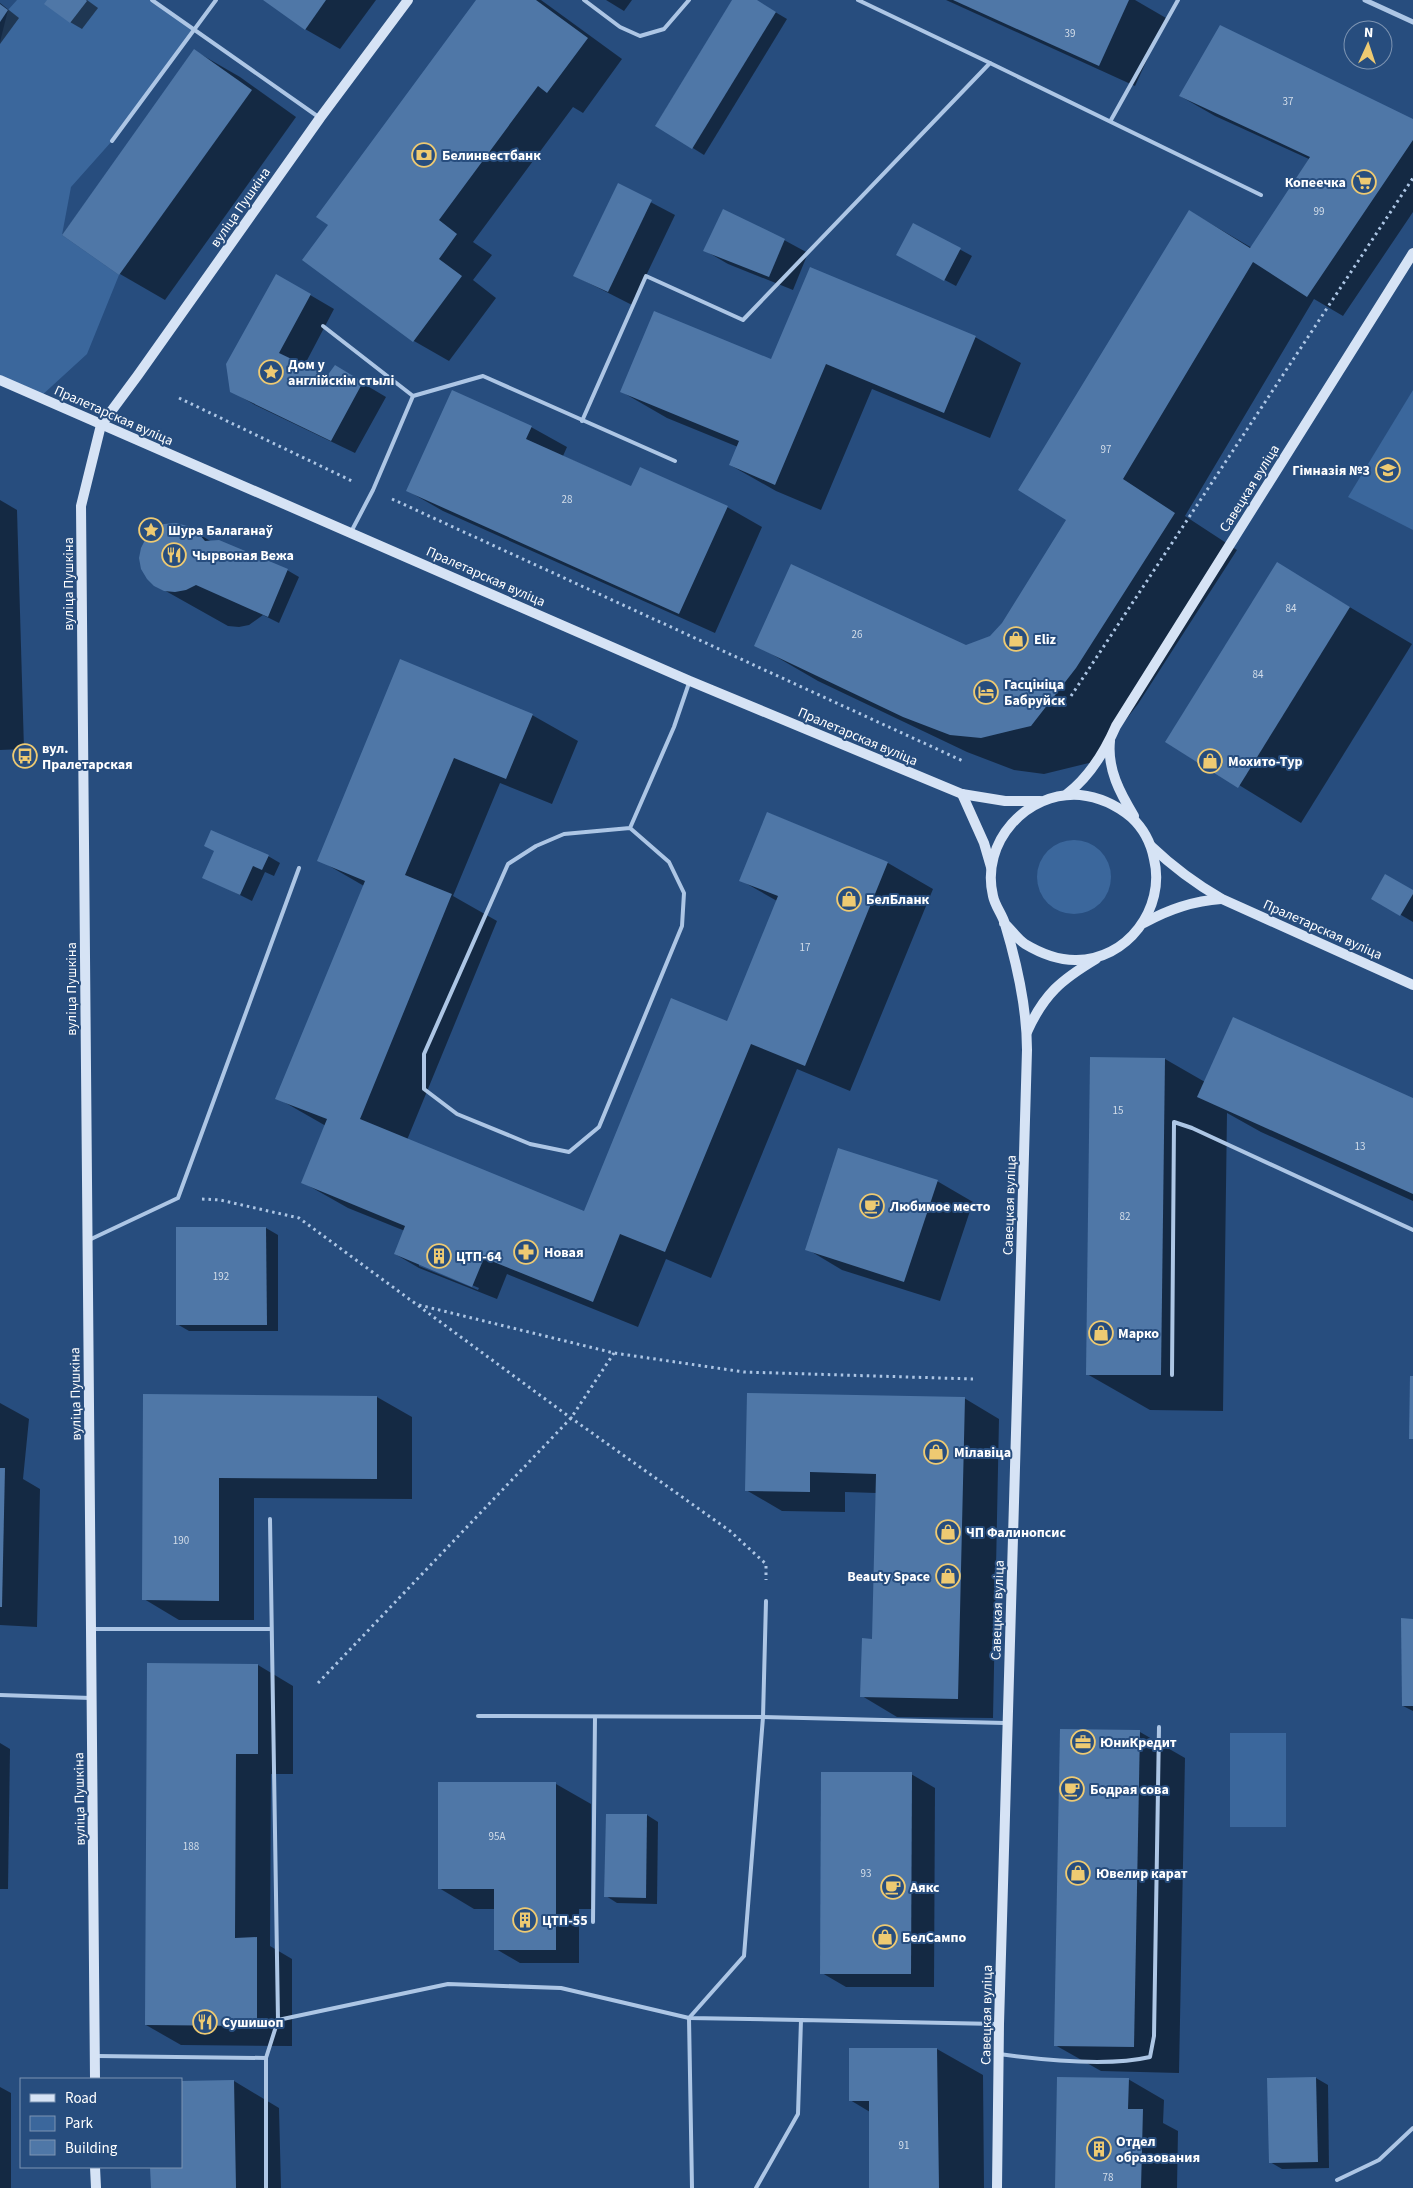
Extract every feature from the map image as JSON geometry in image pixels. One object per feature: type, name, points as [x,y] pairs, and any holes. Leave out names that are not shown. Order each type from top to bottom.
[{"type":"street","name":"вуліца Пушкіна","points":[[95,2078],[81,506],[101,425],[320,118],[408,0]]},
{"type":"street","points":[[1364,0],[1413,22]]},
{"type":"street","name":"Савецкая вуліца","points":[[1066,794],[1086,777],[1111,739],[1122,718],[1413,253]]},
{"type":"street","name":"Пралетарская вуліца","points":[[0,380],[690,681],[962,794],[1005,801],[1040,801]]},
{"type":"street","name":"Савецкая вуліца","points":[[1111,739],[1109,754],[1112,773],[1122,797],[1138,824]]},
{"type":"street","points":[[962,794],[984,843],[992,867],[993,896],[1004,923],[1024,943],[1049,956],[1076,960],[1102,955],[1126,942],[1144,923],[1171,908],[1204,900],[1222,899]]},
{"type":"street","points":[[992,867],[1000,840],[1017,816],[1040,801],[1066,794],[1094,796],[1118,807],[1138,824],[1151,846],[1157,871],[1155,898],[1144,923]]},
{"type":"street","name":"Пралетарская вуліца","points":[[1151,846],[1172,866],[1198,885],[1222,899],[1413,985]]},
{"type":"street","name":"Савецкая вуліца","points":[[997,2188],[999,2024],[1027,1033],[1020,988],[1004,923]]},
{"type":"street","name":"Савецкая вуліца","points":[[1027,1033],[1036,1013],[1051,991],[1071,974],[1102,955]]},
{"type":"street","points":[[96,2168],[96,2188]]},
{"type":"lane","points":[[152,0],[320,118]]},
{"type":"lane","points":[[112,142],[216,0]]},
{"type":"lane","points":[[584,0],[620,27],[640,36],[664,29],[689,0]]},
{"type":"lane","points":[[858,0],[1111,120],[1261,194]]},
{"type":"lane","points":[[1111,120],[1178,0]]},
{"type":"lane","points":[[582,421],[646,276],[743,320],[990,63]]},
{"type":"lane","points":[[324,326],[413,396]]},
{"type":"lane","points":[[413,396],[482,376],[675,461]]},
{"type":"lane","points":[[351,532],[373,490],[413,396]]},
{"type":"lane","points":[[630,828],[674,727],[690,681]]},
{"type":"lane","points":[[630,828],[669,862],[684,893],[682,926],[599,1127],[570,1152],[530,1144],[457,1114],[424,1089],[424,1054],[508,864],[536,846],[564,834],[630,828]]},
{"type":"lane","points":[[87,1241],[178,1198],[299,868]]},
{"type":"lane","points":[[1172,1375],[1174,1122],[1192,1128],[1413,1230]]},
{"type":"lane","points":[[266,2188],[266,2058],[278,2020],[270,1520]]},
{"type":"lane","points":[[692,2188],[689,2018],[744,1956],[763,1717],[766,1601]]},
{"type":"lane","points":[[91,1629],[271,1629]]},
{"type":"lane","points":[[0,1695],[27,1694],[92,1698]]},
{"type":"lane","points":[[478,1716],[595,1718],[763,1717],[1008,1724]]},
{"type":"lane","points":[[592,1922],[595,1718]]},
{"type":"lane","points":[[999,2054],[1047,2060],[1131,2061],[1150,2057],[1154,2036],[1159,1728]]},
{"type":"lane","points":[[278,2020],[448,1984],[561,1988],[689,2018],[999,2024]]},
{"type":"lane","points":[[756,2188],[798,2114],[801,2020]]},
{"type":"lane","points":[[95,2056],[266,2058]]},
{"type":"lane","points":[[1337,2180],[1379,2160],[1413,2128]]},
{"type":"path","points":[[1071,696],[1413,178]]},
{"type":"path","points":[[179,398],[373,490],[963,761]]},
{"type":"path","points":[[178,1198],[220,1200],[299,1218],[571,1418],[730,1531],[766,1564],[766,1601]]},
{"type":"path","points":[[416,1304],[614,1353],[744,1372],[973,1379]]},
{"type":"path","points":[[318,1684],[571,1418],[614,1353]]},
{"type":"green space","points":[[17,0],[152,0],[194,29],[112,141],[71,187],[62,235],[119,275],[87,354],[40,397],[0,380],[0,42],[8,10]]},
{"type":"green space","points":[[1413,390],[1413,530],[1348,497]]},
{"type":"green space","points":[[1074,840],[1095,846],[1105,856],[1111,877],[1105,898],[1095,908],[1074,914],[1053,908],[1043,898],[1037,877],[1043,856],[1053,846]]},
{"type":"green space","points":[[1230,1733],[1286,1733],[1286,1827],[1230,1827]]},
{"type":"building","points":[[47,0],[87,1],[70,23],[44,4]]},
{"type":"building","points":[[263,0],[326,0],[305,30]]},
{"type":"building","name":"Белинвестбанк","points":[[476,0],[536,0],[588,38],[547,93],[538,86],[439,220],[457,234],[439,259],[462,276],[413,342],[302,260],[328,225],[316,217]]},
{"type":"building","points":[[732,0],[757,0],[776,12],[692,149],[655,126]]},
{"type":"building","points":[[953,0],[1129,0],[1099,66]]},
{"type":"building","points":[[0,4],[8,10],[0,22]]},
{"type":"building","points":[[1220,25],[1413,119],[1413,140],[1307,297],[1253,262],[1123,479],[1175,513],[1076,668],[1031,726],[981,738],[950,735],[903,717],[754,646],[791,564],[966,645],[990,636],[1002,623],[1066,520],[1018,490],[1189,210],[1250,248],[1310,157],[1179,96]]},
{"type":"building","points":[[194,49],[252,90],[119,275],[62,235]]},
{"type":"building","points":[[618,183],[652,200],[608,292],[573,276]]},
{"type":"building","points":[[723,209],[785,239],[769,277],[703,251]]},
{"type":"building","points":[[913,223],[961,248],[944,281],[896,255]]},
{"type":"building","points":[[810,267],[976,336],[944,413],[826,364],[775,485],[729,465],[739,441],[620,392],[654,311],[771,359]]},
{"type":"building","points":[[276,274],[311,294],[279,353],[327,376],[335,365],[363,382],[331,441],[230,392],[226,364]]},
{"type":"building","points":[[452,390],[532,426],[526,439],[631,486],[640,467],[728,506],[679,614],[406,491]]},
{"type":"building","points":[[176,523],[187,526],[197,532],[205,541],[219,540],[288,569],[268,617],[196,585],[186,590],[164,591],[154,586],[147,579],[141,569],[139,558],[146,538],[153,530],[164,524]]},
{"type":"building","points":[[1277,562],[1350,607],[1238,788],[1165,742]]},
{"type":"building","points":[[400,659],[533,714],[506,779],[454,758],[405,875],[452,894],[360,1119],[584,1211],[671,998],[727,1021],[778,896],[739,881],[767,812],[888,862],[805,1066],[751,1044],[665,1252],[620,1234],[593,1302],[484,1258],[472,1287],[394,1254],[405,1226],[301,1183],[327,1119],[275,1099],[365,881],[317,861]]},
{"type":"building","points":[[211,830],[269,855],[262,870],[253,866],[240,895],[202,878],[214,851],[204,846]]},
{"type":"building","points":[[1385,874],[1413,890],[1413,894],[1400,916],[1371,899]]},
{"type":"building","points":[[1233,1017],[1413,1098],[1413,1194],[1197,1097]]},
{"type":"building","points":[[1090,1057],[1165,1058],[1161,1375],[1086,1375]]},
{"type":"building","points":[[838,1148],[938,1180],[904,1282],[805,1250]]},
{"type":"building","points":[[176,1227],[266,1227],[267,1325],[176,1325]]},
{"type":"building","points":[[1410,1376],[1413,1376],[1413,1439],[1409,1439]]},
{"type":"building","points":[[747,1393],[965,1397],[958,1699],[860,1697],[862,1638],[872,1639],[876,1474],[810,1472],[810,1492],[745,1491]]},
{"type":"building","points":[[143,1394],[377,1396],[377,1479],[219,1478],[219,1601],[142,1600]]},
{"type":"building","points":[[0,1468],[5,1468],[2,1607],[0,1607]]},
{"type":"building","points":[[1401,1618],[1413,1619],[1413,1706],[1402,1706]]},
{"type":"building","points":[[147,1663],[258,1664],[258,1754],[236,1754],[235,1938],[257,1937],[257,2026],[145,2025]]},
{"type":"building","points":[[1060,1729],[1140,1730],[1134,2047],[1054,2046]]},
{"type":"building","points":[[821,1772],[912,1772],[911,1974],[820,1974]]},
{"type":"building","points":[[438,1782],[556,1782],[556,1950],[494,1950],[494,1889],[438,1889]]},
{"type":"building","points":[[606,1814],[647,1814],[646,1898],[604,1897]]},
{"type":"building","points":[[849,2048],[937,2048],[939,2188],[869,2188],[869,2101],[849,2101]]},
{"type":"building","name":"Отдел образования","points":[[1057,2077],[1129,2078],[1128,2109],[1143,2109],[1141,2188],[1055,2188]]},
{"type":"building","points":[[1316,2077],[1318,2162],[1269,2163],[1267,2078]]},
{"type":"building","points":[[234,2080],[236,2188],[151,2188],[150,2168],[182,2168],[182,2081]]},
{"type":"place","name":"Белинвестбанк","points":[[424,155]]},
{"type":"place","name":"Копеечка","points":[[1364,182]]},
{"type":"place","name":"Дом у англійскім стылі","points":[[271,372]]},
{"type":"place","name":"Гімназія №3","points":[[1388,470]]},
{"type":"place","name":"Шура Балаганаў","points":[[151,530]]},
{"type":"place","name":"Чырвоная Вежа","points":[[174,555]]},
{"type":"place","name":"Eliz","points":[[1016,639]]},
{"type":"place","name":"Гасцініца Бабруйск","points":[[986,692]]},
{"type":"place","name":"вул. Пралетарская","points":[[25,756]]},
{"type":"place","name":"Мохито-Тур","points":[[1210,761]]},
{"type":"place","name":"БелБланк","points":[[849,899]]},
{"type":"place","name":"Любимое место","points":[[872,1206]]},
{"type":"place","name":"Новая","points":[[526,1252]]},
{"type":"place","name":"ЦТП-64","points":[[439,1256]]},
{"type":"place","name":"Марко","points":[[1101,1333]]},
{"type":"place","name":"Мiлавiца","points":[[936,1452]]},
{"type":"place","name":"ЧП Фалинопсис","points":[[948,1532]]},
{"type":"place","name":"Beauty Space","points":[[948,1576]]},
{"type":"place","name":"ЮниКредит","points":[[1083,1742]]},
{"type":"place","name":"Бодрая сова","points":[[1072,1789]]},
{"type":"place","name":"Ювелир карат","points":[[1078,1873]]},
{"type":"place","name":"Аякс","points":[[893,1887]]},
{"type":"place","name":"ЦТП-55","points":[[525,1920]]},
{"type":"place","name":"БелСампо","points":[[885,1937]]},
{"type":"place","name":"Сушишоп","points":[[205,2022]]},
{"type":"place","name":"Отдел образования","points":[[1099,2149]]}]
